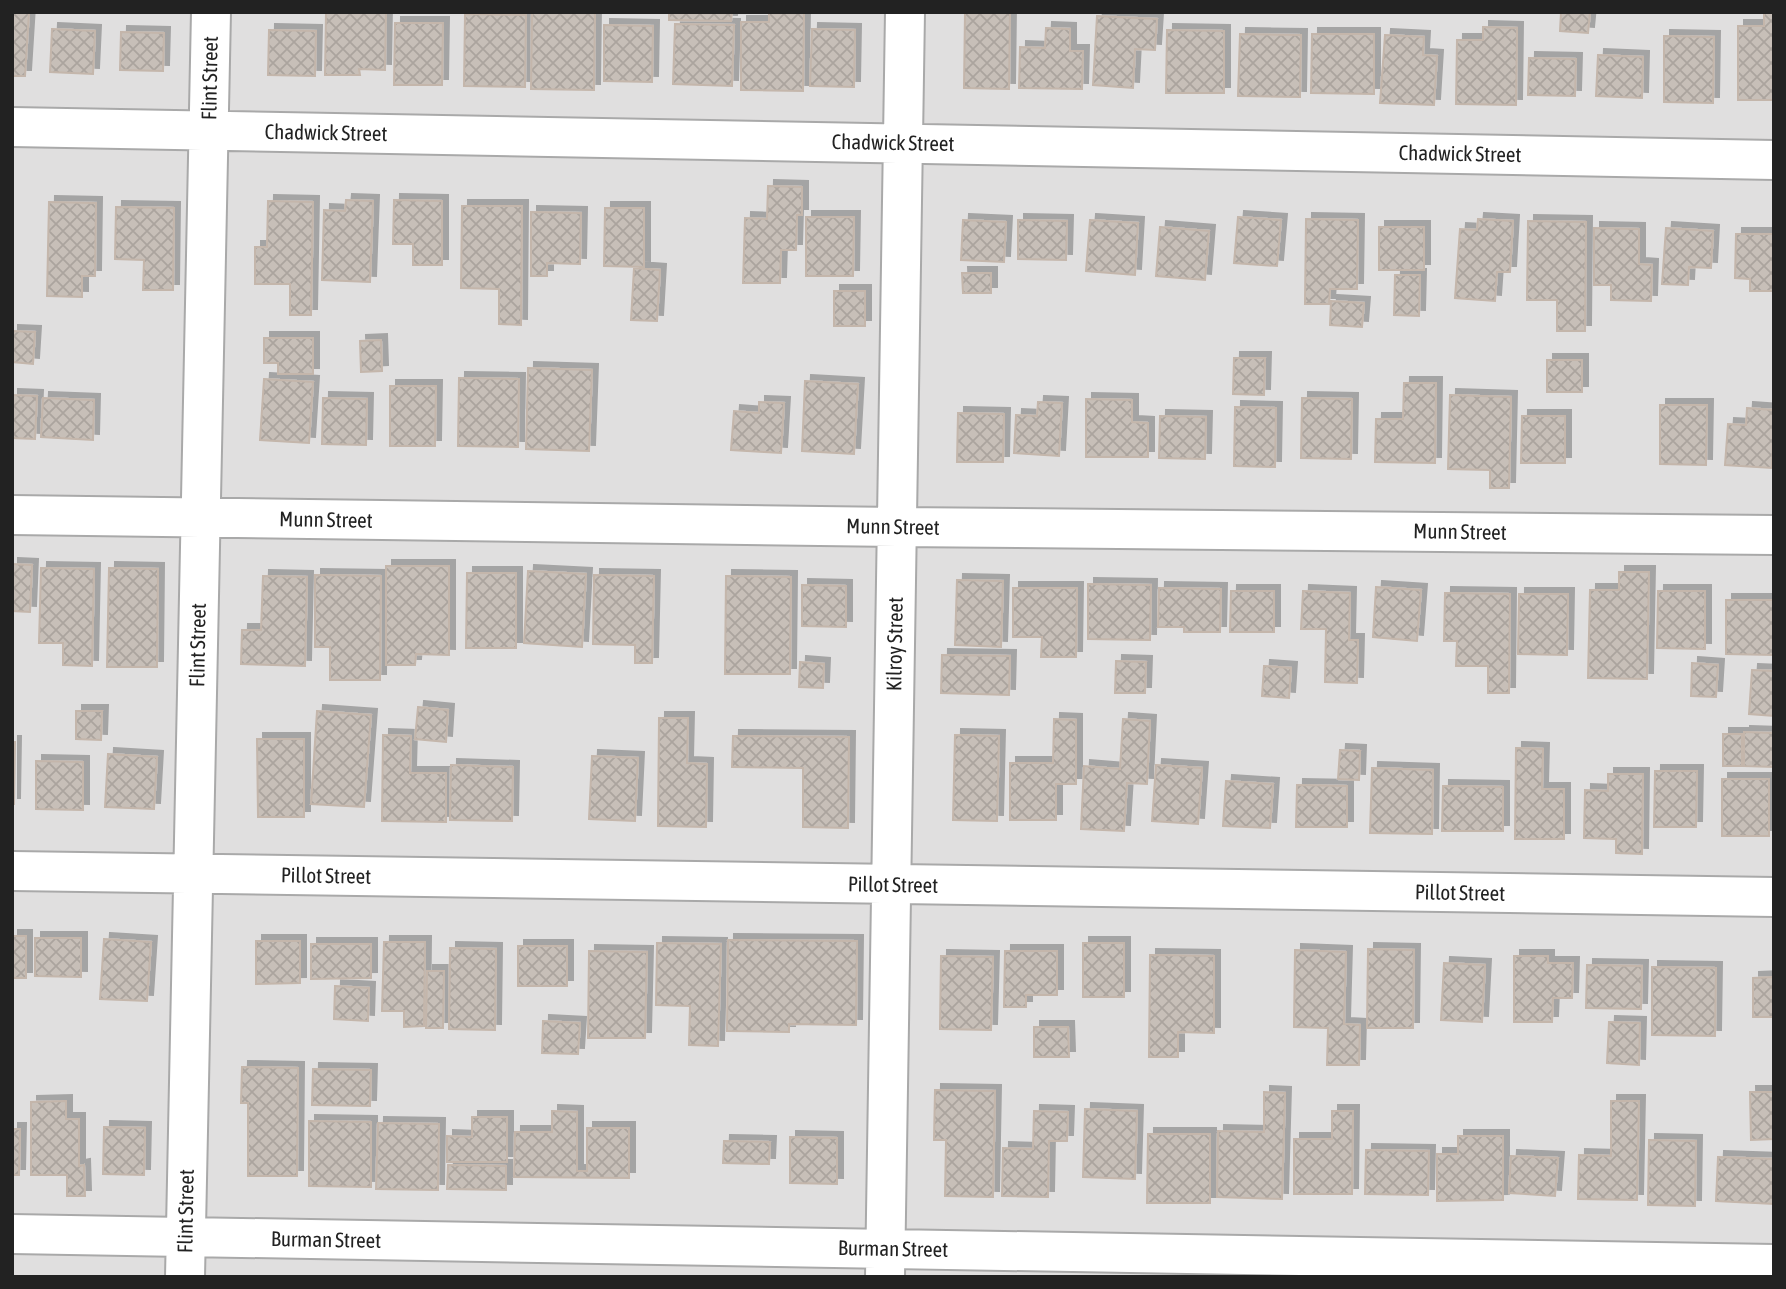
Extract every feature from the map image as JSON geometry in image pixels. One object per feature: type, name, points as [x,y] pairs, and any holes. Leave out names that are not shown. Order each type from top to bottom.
[{"type":"street","name":"Flint Street","points":[[185,1277],[211,12]]},
{"type":"street","name":"Kilroy Street","points":[[885,1263],[905,12]]},
{"type":"street","name":"Chadwick Street","points":[[12,127],[1774,160]]},
{"type":"street","name":"Munn Street","points":[[12,516],[1774,535]]},
{"type":"street","name":"Pillot Street","points":[[12,871],[1774,897]]},
{"type":"street","name":"Burman Street","points":[[12,1234],[186,1237],[885,1263],[1774,1264]]},
{"type":"shaded area","points":[[12,12],[1774,12],[1774,1277],[12,1277]]},
{"type":"building","points":[[12,12],[29,12],[25,76],[12,76]]},
{"type":"building","points":[[326,12],[386,12],[385,70],[359,69],[360,75],[325,75]]},
{"type":"building","points":[[532,12],[595,12],[594,90],[531,89]]},
{"type":"building","points":[[669,12],[732,12],[731,21],[669,20]]},
{"type":"building","points":[[769,12],[804,12],[803,91],[741,90],[741,22],[769,22]]},
{"type":"building","points":[[965,12],[1010,12],[1009,89],[964,88]]},
{"type":"building","points":[[1561,12],[1590,12],[1588,33],[1560,31]]},
{"type":"building","points":[[1764,12],[1774,12],[1774,100],[1738,100],[1738,26],[1764,26]]},
{"type":"building","points":[[465,14],[526,15],[525,87],[464,86]]},
{"type":"building","points":[[1097,16],[1157,19],[1155,50],[1135,49],[1133,88],[1093,85]]},
{"type":"building","points":[[395,23],[443,23],[442,85],[394,85]]},
{"type":"building","points":[[675,24],[734,25],[732,86],[673,84]]},
{"type":"building","points":[[604,25],[653,26],[652,82],[604,81]]},
{"type":"building","points":[[1483,27],[1517,28],[1516,105],[1456,104],[1457,40],[1483,40]]},
{"type":"building","points":[[1046,28],[1070,29],[1070,51],[1083,51],[1082,89],[1019,88],[1020,47],[1045,48]]},
{"type":"building","points":[[52,29],[95,31],[93,74],[50,72]]},
{"type":"building","points":[[812,29],[855,30],[854,87],[810,86]]},
{"type":"building","points":[[269,30],[316,31],[315,76],[268,75]]},
{"type":"building","points":[[1167,30],[1224,31],[1224,93],[1166,93]]},
{"type":"building","points":[[121,32],[164,33],[163,71],[120,70]]},
{"type":"building","points":[[1240,34],[1301,35],[1300,97],[1238,96]]},
{"type":"building","points":[[1312,34],[1374,34],[1374,94],[1311,93]]},
{"type":"building","points":[[1385,35],[1424,37],[1423,55],[1437,56],[1434,105],[1380,103]]},
{"type":"building","points":[[1664,36],[1714,37],[1713,103],[1664,102]]},
{"type":"building","points":[[1598,55],[1643,57],[1642,98],[1596,96]]},
{"type":"building","points":[[1529,58],[1576,59],[1575,96],[1528,95]]},
{"type":"building","points":[[768,186],[802,187],[802,215],[797,215],[796,250],[781,250],[780,283],[743,283],[745,218],[767,219]]},
{"type":"building","points":[[346,200],[373,201],[370,282],[322,280],[324,210],[345,211]]},
{"type":"building","points":[[394,200],[442,201],[442,265],[413,265],[413,244],[393,244]]},
{"type":"building","points":[[268,201],[313,202],[311,315],[290,315],[290,284],[255,284],[255,247],[267,247]]},
{"type":"building","points":[[49,202],[96,203],[95,276],[82,276],[82,297],[47,296]]},
{"type":"building","points":[[462,206],[522,206],[521,325],[499,324],[499,289],[461,288]]},
{"type":"building","points":[[116,207],[174,208],[173,290],[143,290],[144,260],[115,259]]},
{"type":"building","points":[[605,208],[644,208],[644,267],[604,266]]},
{"type":"building","points":[[531,212],[581,213],[580,264],[547,263],[547,276],[531,276]]},
{"type":"building","points":[[806,217],[854,217],[853,276],[806,276]]},
{"type":"building","points":[[1238,217],[1281,220],[1277,266],[1234,263]]},
{"type":"building","points":[[1306,219],[1358,220],[1357,289],[1330,289],[1329,304],[1305,304]]},
{"type":"building","points":[[1478,219],[1513,221],[1510,272],[1497,272],[1495,301],[1455,298],[1460,229],[1477,230]]},
{"type":"building","points":[[963,220],[1006,222],[1004,262],[961,260]]},
{"type":"building","points":[[1018,220],[1067,221],[1066,260],[1018,259]]},
{"type":"building","points":[[1090,220],[1138,223],[1135,275],[1086,271]]},
{"type":"building","points":[[1528,221],[1586,222],[1585,331],[1557,331],[1557,300],[1527,300]]},
{"type":"building","points":[[1160,227],[1209,231],[1205,280],[1156,276]]},
{"type":"building","points":[[1379,227],[1424,227],[1424,270],[1379,270]]},
{"type":"building","points":[[1594,228],[1639,229],[1639,264],[1652,265],[1651,301],[1611,300],[1611,285],[1594,285]]},
{"type":"building","points":[[1666,228],[1713,231],[1711,268],[1689,267],[1688,285],[1662,284]]},
{"type":"building","points":[[1736,234],[1774,234],[1774,291],[1750,291],[1750,279],[1735,278]]},
{"type":"building","points":[[634,268],[660,270],[657,321],[631,320]]},
{"type":"building","points":[[962,273],[991,273],[991,293],[963,293]]},
{"type":"building","points":[[1395,275],[1420,275],[1419,316],[1394,315]]},
{"type":"building","points":[[834,291],[865,291],[865,326],[834,326]]},
{"type":"building","points":[[1331,301],[1364,303],[1362,327],[1330,325]]},
{"type":"building","points":[[12,331],[35,332],[33,364],[12,362]]},
{"type":"building","points":[[264,338],[313,338],[313,374],[278,374],[278,363],[264,363]]},
{"type":"building","points":[[381,340],[382,371],[361,372],[360,341]]},
{"type":"building","points":[[1234,358],[1265,358],[1264,395],[1233,394]]},
{"type":"building","points":[[1547,360],[1582,360],[1582,392],[1547,392]]},
{"type":"building","points":[[528,368],[592,370],[589,451],[526,449]]},
{"type":"building","points":[[459,378],[519,379],[518,447],[458,446]]},
{"type":"building","points":[[264,379],[313,382],[309,443],[260,440]]},
{"type":"building","points":[[805,381],[858,384],[854,454],[802,451]]},
{"type":"building","points":[[1404,383],[1436,383],[1435,463],[1375,462],[1376,419],[1403,419]]},
{"type":"building","points":[[390,386],[436,386],[435,446],[390,446]]},
{"type":"building","points":[[12,395],[37,396],[35,439],[12,438]]},
{"type":"building","points":[[1450,395],[1511,397],[1509,488],[1490,488],[1490,470],[1448,469]]},
{"type":"building","points":[[43,398],[94,400],[93,440],[41,437]]},
{"type":"building","points":[[323,398],[367,399],[366,445],[322,444]]},
{"type":"building","points":[[1302,398],[1352,399],[1351,459],[1301,458]]},
{"type":"building","points":[[1086,399],[1132,400],[1132,422],[1148,423],[1148,457],[1086,457]]},
{"type":"building","points":[[759,402],[784,403],[781,453],[731,450],[734,411],[759,413]]},
{"type":"building","points":[[1038,402],[1062,403],[1059,456],[1014,453],[1016,415],[1037,416]]},
{"type":"building","points":[[1660,405],[1707,405],[1706,465],[1660,464]]},
{"type":"building","points":[[1235,407],[1276,408],[1275,467],[1234,466]]},
{"type":"building","points":[[1747,408],[1774,410],[1772,468],[1725,465],[1728,424],[1746,425]]},
{"type":"building","points":[[958,413],[1004,414],[1003,462],[957,462]]},
{"type":"building","points":[[1160,416],[1206,417],[1205,459],[1159,458]]},
{"type":"building","points":[[1522,416],[1565,416],[1565,463],[1521,463]]},
{"type":"building","points":[[12,564],[32,565],[30,612],[12,611]]},
{"type":"building","points":[[386,566],[449,566],[449,655],[416,654],[415,665],[386,665]]},
{"type":"building","points":[[41,568],[94,569],[92,666],[63,665],[63,643],[39,643]]},
{"type":"building","points":[[109,568],[158,569],[157,667],[107,667]]},
{"type":"building","points":[[528,571],[586,574],[582,647],[524,643]]},
{"type":"building","points":[[1619,572],[1649,572],[1647,679],[1588,678],[1590,590],[1619,590]]},
{"type":"building","points":[[467,573],[516,573],[516,648],[466,648]]},
{"type":"building","points":[[315,575],[381,576],[380,680],[330,680],[330,647],[315,647]]},
{"type":"building","points":[[594,575],[654,576],[652,663],[635,663],[635,645],[593,644]]},
{"type":"building","points":[[263,576],[307,577],[305,666],[241,664],[242,630],[261,630]]},
{"type":"building","points":[[726,576],[791,577],[790,674],[725,674]]},
{"type":"building","points":[[957,580],[1003,581],[1001,647],[955,645]]},
{"type":"building","points":[[1088,584],[1151,585],[1150,640],[1088,639]]},
{"type":"building","points":[[802,585],[846,586],[846,627],[802,626]]},
{"type":"building","points":[[1376,587],[1421,590],[1417,641],[1373,637]]},
{"type":"building","points":[[1013,588],[1077,588],[1076,657],[1041,657],[1042,637],[1013,637]]},
{"type":"building","points":[[1159,588],[1221,589],[1220,632],[1184,632],[1184,627],[1158,627]]},
{"type":"building","points":[[1231,591],[1274,591],[1274,632],[1230,632]]},
{"type":"building","points":[[1303,591],[1350,593],[1349,640],[1358,640],[1357,683],[1325,682],[1326,629],[1301,629]]},
{"type":"building","points":[[1658,591],[1705,591],[1705,649],[1657,648]]},
{"type":"building","points":[[1445,593],[1510,594],[1509,693],[1488,693],[1488,666],[1456,666],[1457,641],[1444,641]]},
{"type":"building","points":[[1519,594],[1568,594],[1567,655],[1518,654]]},
{"type":"building","points":[[1726,600],[1774,600],[1774,655],[1726,654]]},
{"type":"building","points":[[942,655],[1010,656],[1009,695],[941,693]]},
{"type":"building","points":[[1116,661],[1146,662],[1145,693],[1115,693]]},
{"type":"building","points":[[800,662],[824,664],[823,688],[799,687]]},
{"type":"building","points":[[1692,663],[1718,665],[1716,697],[1691,696]]},
{"type":"building","points":[[1264,666],[1291,668],[1289,698],[1262,696]]},
{"type":"building","points":[[1752,670],[1774,671],[1774,716],[1749,714]]},
{"type":"building","points":[[418,707],[448,710],[446,742],[415,739]]},
{"type":"building","points":[[76,711],[102,711],[101,740],[76,739]]},
{"type":"building","points":[[317,711],[371,715],[364,807],[311,804]]},
{"type":"building","points":[[659,718],[688,718],[687,763],[707,764],[706,827],[658,826]]},
{"type":"building","points":[[1054,719],[1076,720],[1076,784],[1056,784],[1056,820],[1010,820],[1010,763],[1053,763]]},
{"type":"building","points":[[1123,719],[1150,721],[1147,784],[1127,783],[1124,831],[1081,829],[1084,766],[1120,769]]},
{"type":"building","points":[[1744,732],[1774,733],[1774,767],[1744,766]]},
{"type":"building","points":[[1723,734],[1742,734],[1742,766],[1723,766]]},
{"type":"building","points":[[383,735],[411,736],[410,773],[446,773],[446,822],[382,821]]},
{"type":"building","points":[[955,735],[999,736],[997,821],[953,820]]},
{"type":"building","points":[[733,736],[849,737],[848,828],[803,827],[803,768],[732,767]]},
{"type":"building","points":[[257,739],[304,739],[304,817],[258,817]]},
{"type":"building","points":[[12,742],[15,742],[14,804],[12,804]]},
{"type":"building","points":[[1516,748],[1543,749],[1542,789],[1564,789],[1564,839],[1515,839]]},
{"type":"building","points":[[1340,750],[1360,751],[1359,780],[1338,779]]},
{"type":"building","points":[[108,754],[157,757],[154,809],[105,807]]},
{"type":"building","points":[[592,756],[638,758],[635,821],[589,819]]},
{"type":"building","points":[[36,761],[83,762],[83,810],[36,809]]},
{"type":"building","points":[[451,765],[513,767],[512,821],[450,820]]},
{"type":"building","points":[[1156,765],[1202,768],[1198,824],[1152,821]]},
{"type":"building","points":[[1372,768],[1433,770],[1432,834],[1370,833]]},
{"type":"building","points":[[1655,771],[1697,771],[1696,827],[1654,827]]},
{"type":"building","points":[[1608,774],[1643,774],[1642,854],[1616,853],[1616,839],[1584,838],[1585,790],[1608,791]]},
{"type":"building","points":[[1722,779],[1769,779],[1769,836],[1722,836]]},
{"type":"building","points":[[1226,781],[1273,784],[1270,828],[1223,826]]},
{"type":"building","points":[[1297,785],[1347,786],[1347,827],[1296,827]]},
{"type":"building","points":[[1443,786],[1503,787],[1503,831],[1442,831]]},
{"type":"building","points":[[12,936],[26,936],[26,978],[12,978]]},
{"type":"building","points":[[35,938],[81,938],[81,977],[35,976]]},
{"type":"building","points":[[104,939],[151,942],[147,1001],[100,999]]},
{"type":"building","points":[[728,940],[857,941],[856,1025],[789,1024],[789,1032],[727,1031]]},
{"type":"building","points":[[256,941],[300,941],[300,983],[256,984]]},
{"type":"building","points":[[384,942],[425,942],[424,1026],[404,1027],[404,1011],[382,1011]]},
{"type":"building","points":[[657,943],[721,944],[718,1046],[689,1045],[690,1006],[656,1005]]},
{"type":"building","points":[[1083,943],[1124,943],[1124,997],[1083,997]]},
{"type":"building","points":[[311,944],[371,944],[371,978],[311,979]]},
{"type":"building","points":[[518,946],[567,946],[567,986],[518,986]]},
{"type":"building","points":[[450,948],[496,949],[495,1030],[449,1029]]},
{"type":"building","points":[[1368,949],[1414,950],[1413,1028],[1367,1028]]},
{"type":"building","points":[[1295,950],[1346,952],[1344,1024],[1360,1025],[1359,1065],[1327,1065],[1328,1028],[1294,1027]]},
{"type":"building","points":[[589,951],[647,952],[645,1038],[588,1038]]},
{"type":"building","points":[[1005,951],[1057,951],[1057,995],[1026,995],[1026,1007],[1004,1007]]},
{"type":"building","points":[[1150,955],[1214,956],[1214,1033],[1178,1032],[1178,1057],[1149,1057]]},
{"type":"building","points":[[941,956],[993,957],[991,1030],[940,1029]]},
{"type":"building","points":[[1514,956],[1548,956],[1548,963],[1573,963],[1572,998],[1553,998],[1552,1022],[1514,1022]]},
{"type":"building","points":[[1444,963],[1485,965],[1482,1022],[1441,1020]]},
{"type":"building","points":[[1587,965],[1642,966],[1641,1009],[1586,1008]]},
{"type":"building","points":[[1652,967],[1716,968],[1715,1036],[1652,1035]]},
{"type":"building","points":[[427,971],[444,971],[443,1028],[426,1028]]},
{"type":"building","points":[[1774,977],[1774,1017],[1753,1017],[1753,978]]},
{"type":"building","points":[[335,986],[369,988],[368,1021],[334,1019]]},
{"type":"building","points":[[543,1021],[580,1023],[578,1054],[542,1053]]},
{"type":"building","points":[[1609,1022],[1640,1023],[1639,1065],[1607,1063]]},
{"type":"building","points":[[1034,1027],[1068,1027],[1069,1057],[1034,1057]]},
{"type":"building","points":[[242,1067],[298,1068],[297,1176],[248,1176],[248,1103],[241,1103]]},
{"type":"building","points":[[313,1069],[371,1070],[370,1106],[312,1105]]},
{"type":"building","points":[[935,1090],[995,1091],[993,1197],[945,1196],[946,1140],[934,1140]]},
{"type":"building","points":[[1264,1092],[1285,1093],[1282,1199],[1217,1197],[1218,1131],[1264,1132]]},
{"type":"building","points":[[1750,1092],[1774,1092],[1774,1139],[1751,1140]]},
{"type":"building","points":[[66,1101],[66,1119],[79,1119],[79,1166],[84,1165],[85,1196],[67,1196],[67,1175],[31,1175],[31,1102]]},
{"type":"building","points":[[1611,1101],[1639,1101],[1637,1200],[1578,1199],[1579,1155],[1611,1156]]},
{"type":"building","points":[[1085,1109],[1137,1111],[1135,1179],[1083,1177]]},
{"type":"building","points":[[552,1111],[577,1112],[577,1171],[587,1171],[587,1128],[629,1128],[629,1178],[514,1177],[515,1132],[552,1132]]},
{"type":"building","points":[[1034,1111],[1068,1112],[1067,1141],[1049,1141],[1048,1197],[1002,1196],[1003,1148],[1033,1149]]},
{"type":"building","points":[[1332,1111],[1353,1111],[1352,1194],[1294,1194],[1294,1139],[1332,1139]]},
{"type":"building","points":[[472,1117],[507,1117],[507,1162],[447,1162],[447,1136],[472,1137]]},
{"type":"building","points":[[309,1121],[371,1122],[371,1187],[309,1186]]},
{"type":"building","points":[[378,1123],[439,1124],[438,1190],[376,1189]]},
{"type":"building","points":[[104,1127],[145,1128],[144,1175],[103,1174]]},
{"type":"building","points":[[12,1129],[20,1129],[19,1175],[12,1175]]},
{"type":"building","points":[[1148,1134],[1210,1134],[1210,1203],[1147,1203]]},
{"type":"building","points":[[1458,1136],[1503,1136],[1503,1200],[1437,1201],[1437,1154],[1458,1154]]},
{"type":"building","points":[[790,1137],[837,1138],[837,1184],[790,1183]]},
{"type":"building","points":[[1649,1140],[1696,1141],[1695,1206],[1648,1205]]},
{"type":"building","points":[[724,1141],[770,1142],[769,1164],[723,1163]]},
{"type":"building","points":[[1366,1150],[1429,1151],[1428,1195],[1365,1194]]},
{"type":"building","points":[[1511,1156],[1558,1158],[1555,1196],[1509,1193]]},
{"type":"building","points":[[1718,1157],[1774,1159],[1774,1204],[1716,1201]]},
{"type":"building","points":[[448,1165],[506,1166],[506,1190],[447,1189]]}]
